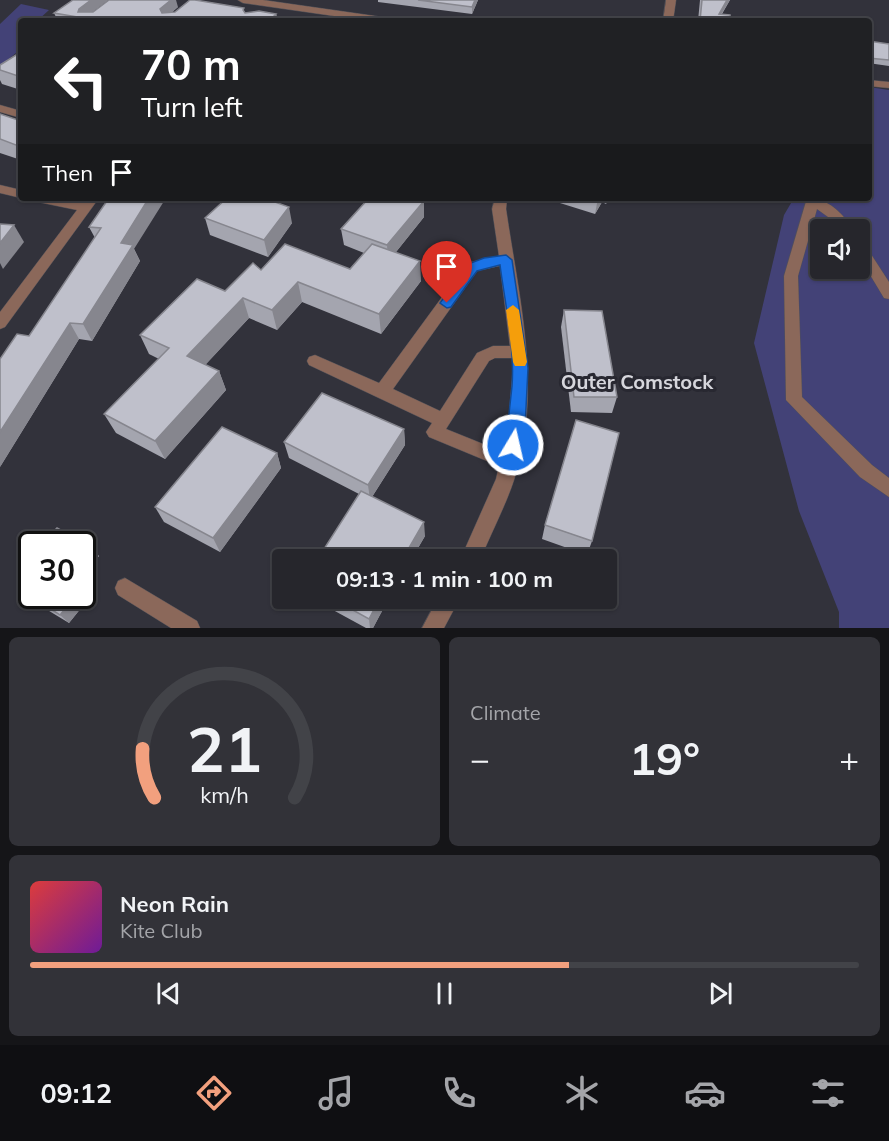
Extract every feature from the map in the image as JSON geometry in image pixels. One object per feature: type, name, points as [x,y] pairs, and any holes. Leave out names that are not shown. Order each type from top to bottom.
[{"type":"street","points":[[243,0],[326,17],[342,18]]},
{"type":"street","points":[[668,18],[670,0]]},
{"type":"street","points":[[258,15],[271,4]]},
{"type":"street","points":[[872,83],[889,85]]},
{"type":"street","points":[[0,108],[18,114]]},
{"type":"street","points":[[0,189],[18,193]]},
{"type":"street","points":[[476,549],[505,479],[517,428],[521,368],[498,209],[500,201]]},
{"type":"street","points":[[813,201],[791,276],[794,400],[866,471],[889,489]]},
{"type":"street","points":[[817,201],[840,219]]},
{"type":"street","points":[[0,322],[90,202]]},
{"type":"street","points":[[382,392],[472,267],[506,260]]},
{"type":"street","points":[[870,264],[889,294]]},
{"type":"street","points":[[509,462],[479,452],[435,432],[483,357],[493,352],[518,352]]},
{"type":"street","points":[[315,361],[443,420]]},
{"type":"street","points":[[125,588],[190,628]]},
{"type":"street","points":[[432,628],[443,609]]},
{"type":"shaded area","points":[[21,4],[49,10],[40,18],[18,18],[18,51],[0,66],[0,24]]},
{"type":"shaded area","points":[[872,87],[889,90],[889,628],[839,628],[839,612],[799,511],[754,343],[784,215],[792,201],[872,201]]},
{"type":"building","points":[[73,0],[91,0],[78,12],[93,12],[109,0],[171,0],[160,9],[162,13],[175,12],[190,0],[195,0],[244,8],[245,13],[259,11],[276,14],[272,18],[83,18],[54,13]]},
{"type":"building","points":[[418,0],[475,0],[472,7]]},
{"type":"building","points":[[702,0],[727,0],[719,14],[730,15],[730,18],[700,18]]},
{"type":"building","points":[[872,42],[889,44],[889,60],[872,58]]},
{"type":"building","points":[[18,55],[18,76],[0,70],[0,65]]},
{"type":"building","points":[[0,114],[18,120],[18,146],[0,139]]},
{"type":"building","points":[[107,201],[147,201],[121,243],[133,245],[83,324],[70,323],[0,432],[0,359],[17,334],[29,336],[101,228],[89,227]]},
{"type":"building","points":[[224,201],[272,201],[289,207],[264,240],[205,218]]},
{"type":"building","points":[[366,201],[424,201],[387,245],[341,229]]},
{"type":"building","points":[[0,224],[14,225],[0,243]]},
{"type":"building","points":[[285,244],[350,269],[372,244],[420,261],[379,314],[298,282],[272,310],[243,298],[187,356],[219,371],[155,441],[104,414],[169,348],[140,335],[197,279],[225,291],[253,263],[261,270]]},
{"type":"building","points":[[564,310],[602,311],[617,397],[574,397]]},
{"type":"building","points":[[322,393],[404,429],[368,485],[284,442]]},
{"type":"building","points":[[576,420],[619,433],[592,541],[545,525]]},
{"type":"building","points":[[222,427],[277,453],[213,538],[155,507]]},
{"type":"building","points":[[361,491],[424,522],[408,549],[324,549]]},
{"type":"building","points":[[50,609],[65,609],[60,615]]},
{"type":"building","points":[[351,609],[374,609],[369,619]]},
{"type":"slow traffic","points":[[513,310],[520,362]]},
{"type":"district","name":"Outer Comstock","points":[[637,382]]},
{"type":"route","points":[[447,303],[472,267],[506,260],[521,368],[517,428],[513,445]]}]
